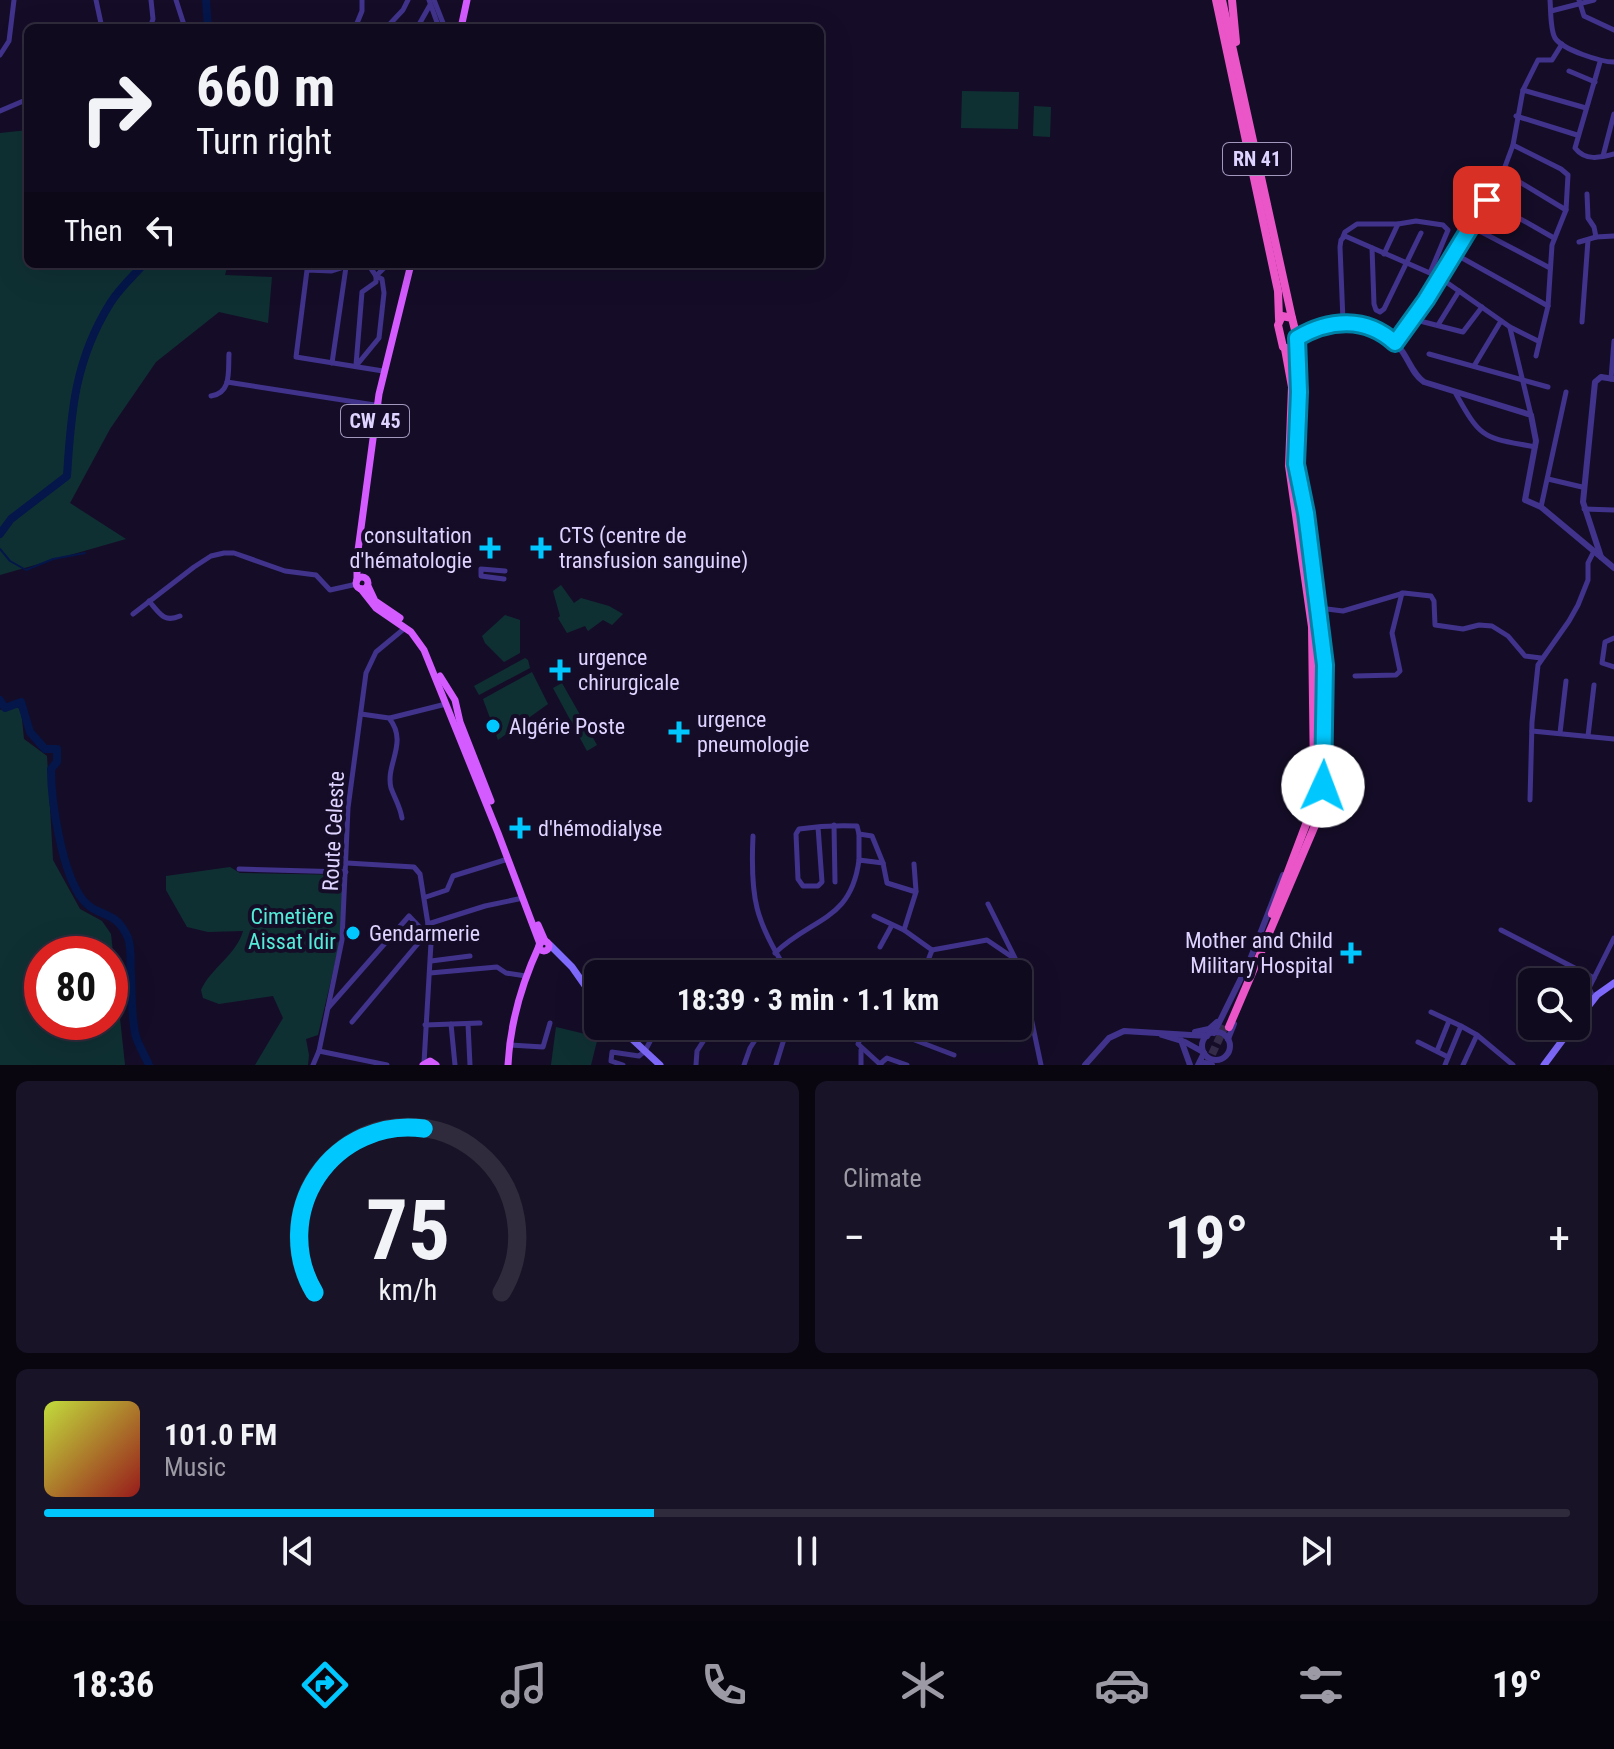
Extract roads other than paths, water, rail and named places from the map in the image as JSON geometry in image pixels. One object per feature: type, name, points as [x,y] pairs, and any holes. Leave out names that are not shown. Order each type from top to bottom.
[{"type":"highway","name":"RN 41","points":[[1219,0],[1236,62],[1294,322]]},
{"type":"highway","name":"RN 41","points":[[1219,0],[1278,291],[1279,319]]},
{"type":"highway","points":[[1232,0],[1236,62]]},
{"type":"highway","points":[[1225,1026],[1320,810],[1326,707],[1325,665],[1296,464],[1299,385],[1294,322],[1284,315],[1279,319],[1278,332],[1285,349],[1292,387],[1289,466],[1316,644],[1318,706],[1320,709],[1326,707]]},
{"type":"highway","points":[[1285,349],[1296,341]]},
{"type":"highway","points":[[1293,867],[1314,789],[1312,627]]},
{"type":"main road","points":[[465,24],[469,0]]},
{"type":"main road","points":[[379,405],[412,268]]},
{"type":"main road","name":"CW 45","points":[[361,583],[357,558],[383,371],[412,268]]},
{"type":"main road","points":[[361,583],[376,608],[406,628],[424,650],[460,722],[544,946]]},
{"type":"main road","points":[[361,583],[375,601],[420,635],[450,703],[544,946],[566,961],[584,985]]},
{"type":"main road","points":[[508,1065],[526,976],[533,959],[544,946]]},
{"type":"main road","points":[[1590,1004],[1614,983]]},
{"type":"main road","points":[[633,1040],[660,1065]]},
{"type":"main road","points":[[1544,1065],[1563,1040]]},
{"type":"street","points":[[0,55],[9,41],[14,0]]},
{"type":"street","points":[[96,0],[101,24]]},
{"type":"street","points":[[151,0],[155,24]]},
{"type":"street","points":[[176,0],[184,24]]},
{"type":"street","points":[[357,24],[362,0]]},
{"type":"street","points":[[390,24],[408,0]]},
{"type":"street","points":[[1550,0],[1554,35],[1562,44],[1600,62],[1614,62]]},
{"type":"street","points":[[1551,11],[1594,0]]},
{"type":"street","points":[[419,24],[431,1]]},
{"type":"street","points":[[431,1],[438,24]]},
{"type":"street","points":[[431,1],[443,24]]},
{"type":"street","points":[[1579,2],[1584,16],[1614,30]]},
{"type":"street","points":[[151,24],[153,19]]},
{"type":"street","points":[[1395,343],[1455,254],[1503,172],[1513,145],[1523,90],[1538,60],[1552,60],[1562,44]]},
{"type":"street","points":[[1600,62],[1577,135],[1577,151],[1591,158],[1614,154]]},
{"type":"street","points":[[1569,71],[1595,82]]},
{"type":"street","points":[[1523,90],[1586,108]]},
{"type":"street","points":[[0,111],[24,101]]},
{"type":"street","points":[[1603,157],[1614,114]]},
{"type":"street","points":[[1516,116],[1577,135]]},
{"type":"street","points":[[1513,145],[1568,175],[1566,210],[1554,238],[1548,306],[1536,356]]},
{"type":"street","points":[[1503,172],[1566,210]]},
{"type":"street","points":[[1587,194],[1588,218],[1596,237]]},
{"type":"street","points":[[1487,200],[1554,238]]},
{"type":"street","points":[[1343,321],[1340,247],[1346,231],[1357,224],[1416,221],[1443,225],[1448,229],[1430,273]]},
{"type":"street","points":[[1384,254],[1398,224]]},
{"type":"street","points":[[1470,226],[1550,268]]},
{"type":"street","points":[[1372,248],[1374,304],[1378,312],[1384,309],[1421,233]]},
{"type":"street","points":[[1579,242],[1614,236]]},
{"type":"street","points":[[1343,237],[1439,277],[1510,327],[1538,341]]},
{"type":"street","points":[[1582,322],[1588,240]]},
{"type":"street","points":[[1455,254],[1548,306]]},
{"type":"street","points":[[340,268],[321,272],[307,270],[296,357],[383,371]]},
{"type":"street","points":[[332,363],[349,268]]},
{"type":"street","points":[[356,366],[379,338],[384,293],[382,279],[371,268]]},
{"type":"street","points":[[356,366],[362,292],[376,282],[376,276],[384,268]]},
{"type":"street","points":[[1438,325],[1459,291]]},
{"type":"street","points":[[1412,319],[1464,331],[1482,307]]},
{"type":"street","points":[[1296,341],[1312,329],[1343,321],[1379,332],[1395,343],[1420,380],[1456,394],[1531,415]]},
{"type":"street","points":[[1474,366],[1501,321]]},
{"type":"street","points":[[1294,322],[1312,329]]},
{"type":"street","points":[[1510,327],[1531,415],[1535,447],[1524,497],[1529,503],[1541,507],[1613,567]]},
{"type":"street","points":[[1601,557],[1584,509],[1582,487],[1595,382],[1601,377],[1612,379],[1614,341]]},
{"type":"street","points":[[211,396],[223,393],[229,354]]},
{"type":"street","points":[[1429,354],[1548,387]]},
{"type":"street","points":[[227,382],[379,405]]},
{"type":"street","points":[[1541,507],[1566,392]]},
{"type":"street","points":[[1456,394],[1482,433],[1535,447]]},
{"type":"street","points":[[1548,479],[1582,487]]},
{"type":"street","points":[[1584,509],[1614,510]]},
{"type":"street","points":[[1530,800],[1538,665],[1578,605],[1588,580],[1588,563],[1594,551]]},
{"type":"street","points":[[133,614],[194,567],[211,556],[224,553],[234,553],[289,572],[316,575],[330,590],[361,583]]},
{"type":"street","points":[[504,579],[481,576],[480,572],[481,569],[505,571]]},
{"type":"street","points":[[1355,676],[1396,675],[1400,671],[1392,633],[1402,593]]},
{"type":"street","points":[[1319,608],[1343,611],[1402,593],[1433,597],[1435,625],[1463,629],[1492,626],[1508,636],[1525,656],[1541,658]]},
{"type":"street","points":[[149,601],[165,619],[180,616]]},
{"type":"street","name":"Route Celeste","points":[[313,1065],[319,1051],[342,940],[350,779],[366,673],[376,652],[406,628]]},
{"type":"street","points":[[1614,638],[1605,642],[1602,663],[1614,667]]},
{"type":"street","points":[[1560,733],[1566,681]]},
{"type":"street","points":[[1588,736],[1594,685]]},
{"type":"street","points":[[361,714],[389,718],[450,703]]},
{"type":"street","points":[[389,718],[395,725],[398,742],[390,786],[400,804],[402,818]]},
{"type":"street","points":[[1532,731],[1614,739]]},
{"type":"street","points":[[834,825],[835,882]]},
{"type":"street","points":[[775,953],[840,908],[857,878],[857,826],[818,827],[797,831],[798,879],[803,886],[818,886],[822,882],[818,827]]},
{"type":"street","points":[[859,834],[872,836],[887,883],[916,892]]},
{"type":"street","points":[[753,836],[753,900],[762,928],[780,960]]},
{"type":"street","points":[[426,897],[447,890],[453,876],[508,859]]},
{"type":"street","points":[[859,860],[883,863]]},
{"type":"street","points":[[347,863],[414,867],[420,874],[426,897],[431,961],[425,1025],[429,1064]]},
{"type":"street","points":[[904,930],[916,892],[914,864]]},
{"type":"street","points":[[239,869],[346,872]]},
{"type":"street","points":[[428,924],[523,898]]},
{"type":"street","points":[[988,904],[1021,970],[1041,1065]]},
{"type":"street","points":[[326,1010],[409,916],[427,933]]},
{"type":"street","points":[[874,916],[904,930],[932,950],[987,940],[1015,959]]},
{"type":"street","points":[[880,947],[892,925]]},
{"type":"street","points":[[1501,930],[1594,978]]},
{"type":"street","points":[[352,1022],[427,933]]},
{"type":"street","points":[[1594,999],[1589,990],[1614,938]]},
{"type":"street","points":[[928,960],[932,950]]},
{"type":"street","points":[[431,961],[470,956]]},
{"type":"street","points":[[430,973],[497,967],[506,973],[526,976]]},
{"type":"street","points":[[1431,1012],[1477,1035],[1513,1065]]},
{"type":"street","points":[[1437,1051],[1449,1021]]},
{"type":"street","points":[[425,1025],[480,1023]]},
{"type":"street","points":[[510,1045],[543,1047],[550,1023]]},
{"type":"street","points":[[451,1024],[455,1065]]},
{"type":"street","points":[[468,1024],[470,1065]]},
{"type":"street","points":[[1225,1026],[1230,1050],[1216,1063],[1199,1063],[1204,1052],[1203,1044],[1211,1034],[1225,1026]]},
{"type":"street","points":[[1182,1037],[1225,1026]]},
{"type":"street","points":[[1445,1065],[1461,1026]]},
{"type":"street","points":[[1085,1065],[1109,1038],[1124,1031],[1182,1037],[1219,1033],[1228,1039]]},
{"type":"street","points":[[1463,1065],[1477,1035]]},
{"type":"street","points":[[1182,1037],[1216,1063]]},
{"type":"street","points":[[1182,1037],[1190,1065]]},
{"type":"street","points":[[623,1065],[611,1061],[612,1051],[636,1056],[645,1051],[651,1040]]},
{"type":"street","points":[[696,1065],[697,1051],[704,1040]]},
{"type":"street","points":[[744,1065],[755,1040]]},
{"type":"street","points":[[776,1065],[784,1040]]},
{"type":"street","points":[[859,1040],[861,1049],[881,1064],[887,1058],[907,1065]]},
{"type":"street","points":[[915,1040],[954,1055]]},
{"type":"street","points":[[1418,1042],[1448,1057]]},
{"type":"street","points":[[861,1049],[861,1065]]},
{"type":"street","points":[[319,1051],[353,1062],[386,1065]]},
{"type":"street","points":[[1500,1065],[1503,1058]]},
{"type":"waterway","points":[[206,0],[208,24]]},
{"type":"waterway","points":[[0,534],[11,519],[67,476],[70,429],[82,365],[111,302],[140,268]]},
{"type":"waterway","points":[[0,549],[10,561],[26,570],[53,559],[85,553]]},
{"type":"waterway","points":[[0,700],[5,708],[21,702],[30,732],[45,749],[57,749],[57,762],[51,769],[64,856],[83,900],[118,922],[128,938],[134,1030],[149,1065]]},
{"type":"tunnel","points":[[1207,1065],[1225,1026]]},
{"type":"place","name":"consultation d'hématologie","points":[[490,548]]},
{"type":"place","name":"CTS (centre de transfusion sanguine)","points":[[541,548]]},
{"type":"place","name":"urgence chirurgicale","points":[[560,670]]},
{"type":"place","name":"Algérie Poste","points":[[493,726]]},
{"type":"place","name":"urgence pneumologie","points":[[679,732]]},
{"type":"place","name":"d'hémodialyse","points":[[520,828]]},
{"type":"place","name":"Gendarmerie","points":[[353,933]]},
{"type":"place","name":"Mother and Child Military Hospital","points":[[1351,953]]},
{"type":"park label","name":"Cimetière Aissat Idir","points":[[292,928]]}]
